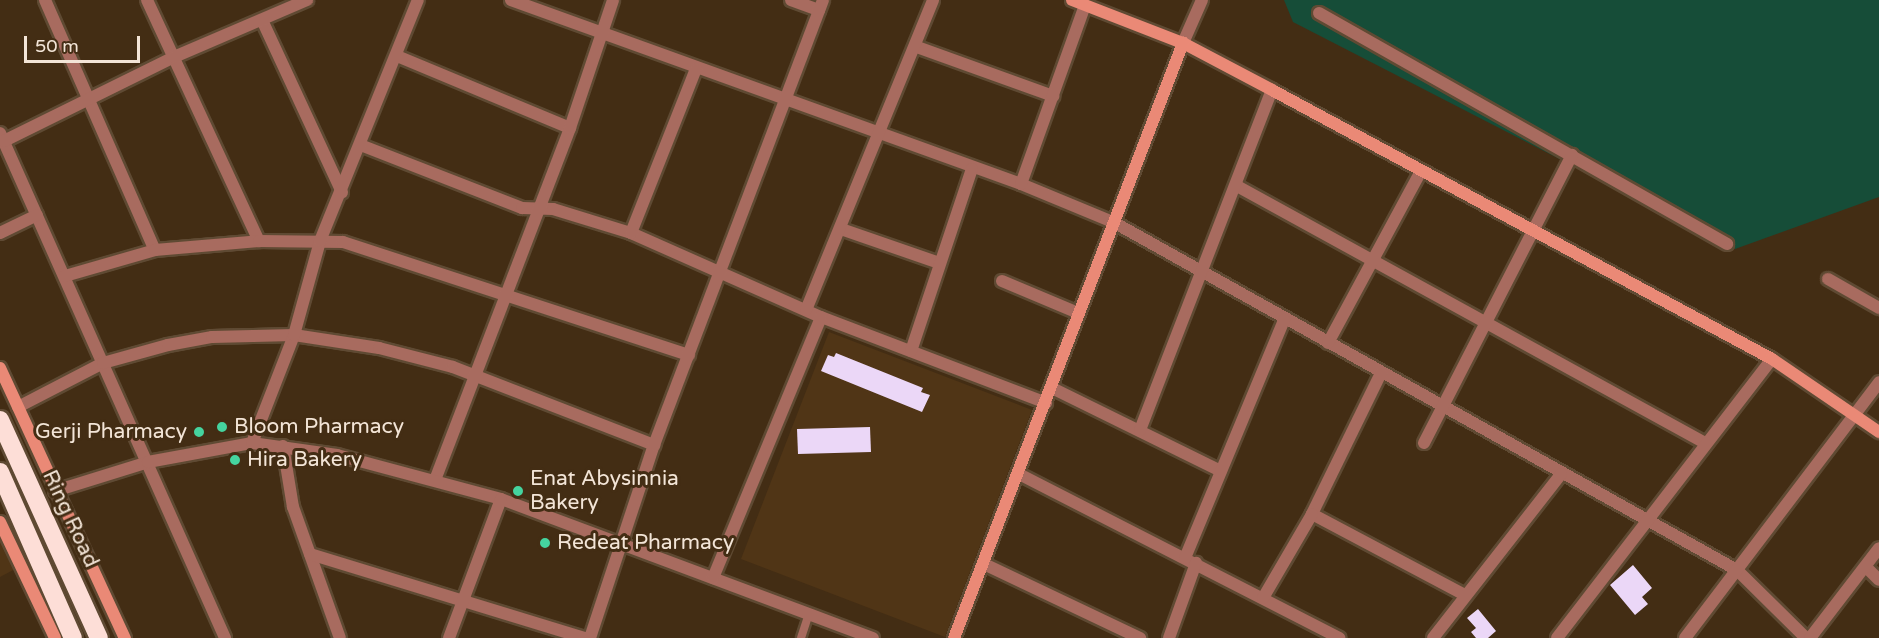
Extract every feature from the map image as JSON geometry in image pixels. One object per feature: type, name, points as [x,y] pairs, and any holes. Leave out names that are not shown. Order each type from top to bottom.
[{"type":"highway","name":"Ring Road","points":[[0,420],[99,638]]},
{"type":"highway","name":"Ring Road","points":[[0,472],[73,638]]},
{"type":"main road","points":[[1072,0],[1183,43],[1272,90],[1772,359],[1879,432]]},
{"type":"main road","points":[[954,638],[1053,388],[1078,313],[1115,223],[1183,43]]},
{"type":"main road","points":[[0,368],[125,638]]},
{"type":"main road","points":[[0,522],[55,638]]},
{"type":"street","points":[[45,0],[92,99],[155,250]]},
{"type":"street","points":[[147,0],[258,241]]},
{"type":"street","points":[[225,638],[1,135],[92,99],[174,57],[307,0]]},
{"type":"street","points":[[252,443],[294,335],[320,241],[363,146],[418,0]]},
{"type":"street","points":[[512,0],[972,169],[1021,184],[1115,223],[1561,474],[1647,517],[1737,570],[1808,638],[1879,548]]},
{"type":"street","points":[[435,480],[476,377],[505,291],[570,128],[614,0]]},
{"type":"street","points":[[590,638],[654,446],[821,5],[791,0]]},
{"type":"street","points":[[806,310],[840,229],[876,132],[888,117],[917,47],[933,0]]},
{"type":"street","points":[[1183,43],[1202,0]]},
{"type":"street","points":[[1021,184],[1085,5]]},
{"type":"street","points":[[1319,13],[1447,89],[1572,155],[1727,244]]},
{"type":"street","points":[[262,20],[342,192]]},
{"type":"street","points":[[917,47],[1053,96]]},
{"type":"street","points":[[397,56],[570,128]]},
{"type":"street","points":[[631,233],[696,69]]},
{"type":"street","points":[[1140,430],[1237,186],[1272,90]]},
{"type":"street","points":[[363,146],[539,210],[553,209],[631,233],[821,317],[1046,403]]},
{"type":"street","points":[[1424,443],[1441,405],[1488,322],[1572,155]]},
{"type":"street","points":[[911,351],[972,169]]},
{"type":"street","points":[[1328,343],[1421,171]]},
{"type":"street","points":[[1237,186],[1705,443]]},
{"type":"street","points":[[0,233],[37,215]]},
{"type":"street","points":[[840,229],[939,263]]},
{"type":"street","points":[[65,276],[155,250],[258,241],[343,242],[505,291],[689,355]]},
{"type":"street","points":[[1828,279],[1879,308]]},
{"type":"street","points":[[1002,281],[1078,313]]},
{"type":"street","points":[[713,578],[821,317]]},
{"type":"street","points":[[1169,638],[1190,560],[1221,471],[1284,320]]},
{"type":"street","points":[[18,407],[104,363],[212,337],[294,335],[379,348],[476,377],[654,446]]},
{"type":"street","points":[[1557,638],[1647,517],[1772,359]]},
{"type":"street","points":[[1263,598],[1312,514],[1381,373]]},
{"type":"street","points":[[1685,638],[1879,382]]},
{"type":"street","points":[[1053,388],[1221,471]]},
{"type":"street","points":[[55,491],[148,462],[252,443],[283,446],[435,480],[501,499],[873,638]]},
{"type":"street","points":[[283,446],[293,507],[340,638]]},
{"type":"street","points":[[1019,474],[1339,638]]},
{"type":"street","points":[[1433,638],[1561,474]]},
{"type":"street","points":[[449,638],[501,499]]},
{"type":"street","points":[[1312,514],[1465,595]]},
{"type":"street","points":[[310,554],[585,638]]},
{"type":"street","points":[[984,564],[1140,638]]},
{"type":"street","points":[[1866,567],[1879,580]]},
{"type":"lane","points":[[801,638],[809,614]]},
{"type":"shaded area","points":[[829,332],[1032,410],[945,637],[741,559]]},
{"type":"shaded area","points":[[0,535],[17,568],[0,577]]},
{"type":"green space","points":[[1284,0],[1879,0],[1879,197],[1735,249],[1293,22]]},
{"type":"building","points":[[836,353],[923,388],[921,392],[930,395],[922,412],[821,371],[828,355],[834,357]]},
{"type":"building","points":[[870,427],[871,452],[798,454],[797,429]]},
{"type":"building","points":[[1633,565],[1652,588],[1642,597],[1648,604],[1635,615],[1610,585]]},
{"type":"building","points":[[1478,609],[1496,631],[1488,638],[1476,638],[1471,632],[1476,628],[1467,618]]},
{"type":"place","name":"Bloom Pharmacy","points":[[222,427]]},
{"type":"place","name":"Gerji Pharmacy","points":[[199,432]]},
{"type":"place","name":"Hira Bakery","points":[[235,460]]},
{"type":"place","name":"Enat Abysinnia Bakery","points":[[518,491]]},
{"type":"place","name":"Redeat Pharmacy","points":[[545,543]]}]
